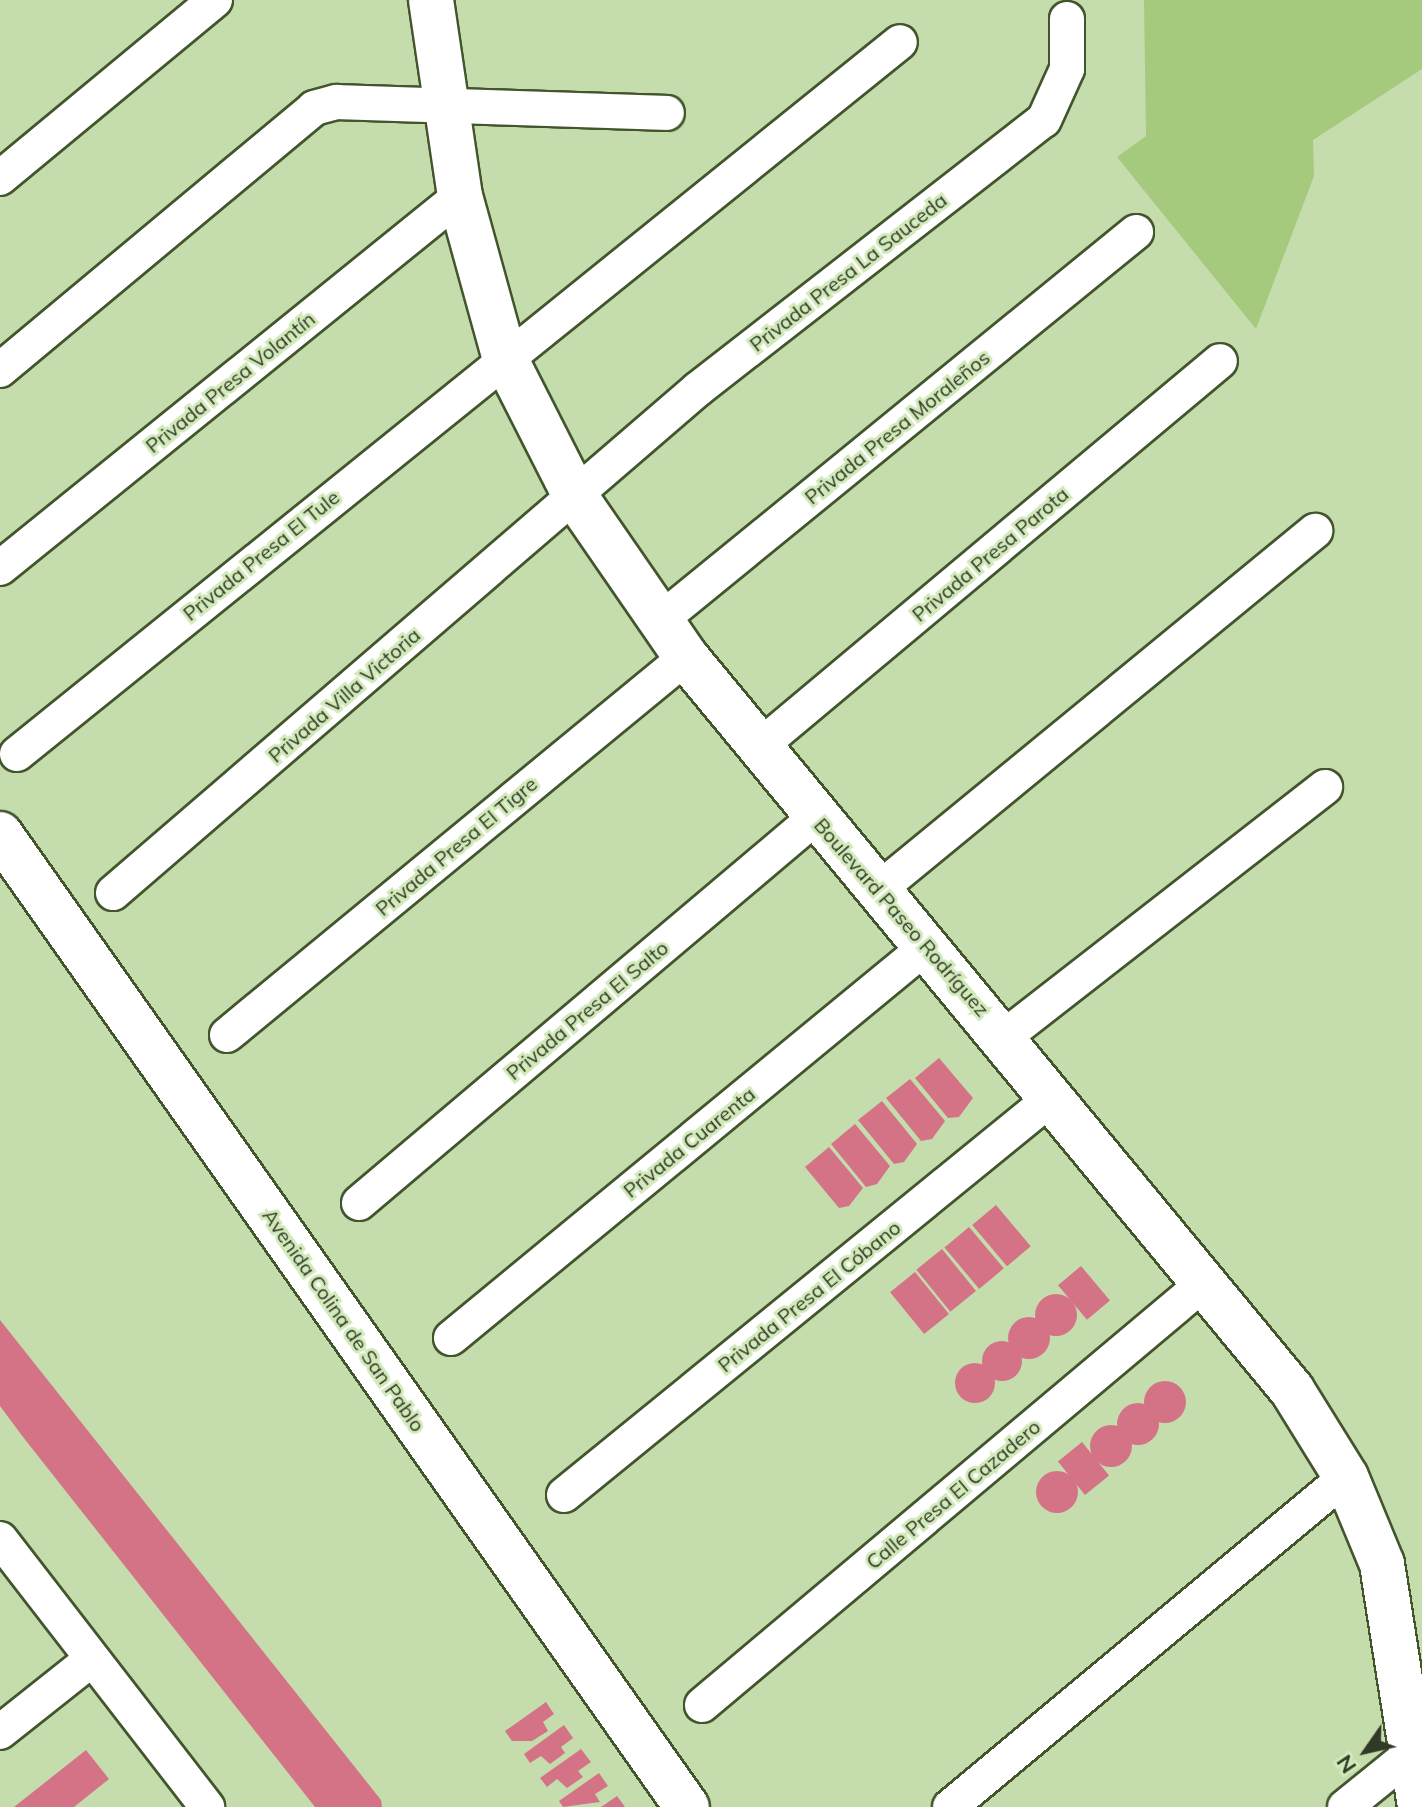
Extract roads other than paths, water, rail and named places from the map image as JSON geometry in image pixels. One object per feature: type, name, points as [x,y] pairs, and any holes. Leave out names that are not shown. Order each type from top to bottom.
[{"type":"street","points":[[0,178],[215,0]]},
{"type":"street","name":"Boulevard Paseo Rodríguez","points":[[431,0],[460,196],[504,356],[575,496],[658,622],[686,657],[816,817],[1054,1096],[1292,1390],[1346,1477],[1382,1564],[1420,1807]]},
{"type":"street","name":"Privada Presa La Sauceda","points":[[575,496],[698,389],[1044,120],[1064,82],[1067,19]]},
{"type":"street","name":"Privada Presa El Tule","points":[[17,754],[504,356],[900,42]]},
{"type":"street","points":[[0,370],[314,108],[337,102],[667,113]]},
{"type":"street","name":"Privada Presa Volantín","points":[[0,568],[460,196]]},
{"type":"street","name":"Privada Presa Moraleños","points":[[658,622],[1136,232]]},
{"type":"street","name":"Privada Presa Parota","points":[[759,747],[1220,361]]},
{"type":"street","name":"Privada Villa Victoria","points":[[113,893],[575,496]]},
{"type":"street","points":[[878,890],[1315,531]]},
{"type":"street","name":"Privada Presa El Tigre","points":[[227,1035],[686,657]]},
{"type":"street","points":[[1004,1037],[1325,787]]},
{"type":"street","name":"Privada Presa El Salto","points":[[359,1203],[816,817]]},
{"type":"street","name":"Avenida Colina de San Pablo","points":[[0,834],[687,1807]]},
{"type":"street","name":"Privada Cuarenta","points":[[451,1338],[927,946]]},
{"type":"street","name":"Privada Presa El Cóbano","points":[[564,1495],[1054,1096]]},
{"type":"street","name":"Calle Presa El Cazadero","points":[[702,1705],[1204,1283]]},
{"type":"street","points":[[950,1807],[1346,1477]]},
{"type":"street","points":[[0,1539],[207,1807]]},
{"type":"street","points":[[0,1732],[91,1660]]},
{"type":"street","points":[[1345,1807],[1412,1753]]}]
